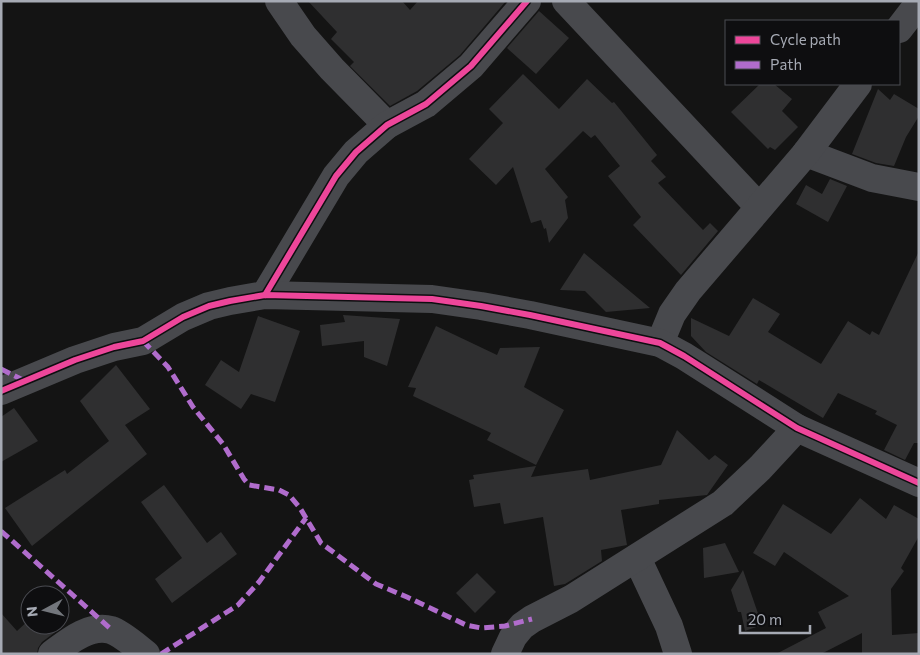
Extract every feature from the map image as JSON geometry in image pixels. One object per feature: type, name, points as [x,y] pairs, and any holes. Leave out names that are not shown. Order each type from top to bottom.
[{"type":"street","points":[[279,1],[303,36],[320,56],[387,125]]},
{"type":"street","points":[[265,295],[336,176],[356,152],[387,125],[426,104],[471,66],[527,1]]},
{"type":"street","points":[[566,1],[759,207]]},
{"type":"street","points":[[900,28],[919,3]]},
{"type":"street","points":[[660,343],[672,314],[688,291],[806,153],[857,85]]},
{"type":"street","points":[[806,153],[872,178],[919,188]]},
{"type":"street","points":[[1,390],[75,360],[114,347],[143,341],[183,317],[209,306],[265,295],[432,299],[522,313],[660,343],[684,356],[797,428],[919,483]]},
{"type":"street","points":[[505,654],[513,637],[522,626],[532,619],[571,599],[723,503],[760,468],[797,428]]},
{"type":"street","points":[[637,558],[669,626],[678,654]]},
{"type":"street","points":[[52,654],[86,632],[99,629],[112,630],[146,654]]},
{"type":"building","points":[[308,1],[402,1],[410,10],[418,1],[506,1],[460,55],[417,91],[390,106],[350,66],[354,62],[331,39],[337,32]]},
{"type":"building","points":[[539,11],[569,38],[536,74],[507,48]]},
{"type":"building","points":[[523,74],[559,109],[587,79],[612,103],[614,102],[657,155],[651,161],[666,177],[658,183],[703,230],[710,223],[718,231],[681,275],[633,225],[641,217],[608,176],[620,166],[595,135],[591,138],[583,131],[545,169],[568,197],[565,200],[568,218],[549,243],[546,228],[544,229],[541,220],[531,223],[513,167],[496,185],[469,159],[503,123],[489,109]]},
{"type":"building","points":[[759,85],[775,85],[792,99],[782,111],[798,127],[775,150],[770,147],[768,149],[731,112]]},
{"type":"building","points":[[878,89],[890,100],[894,94],[919,109],[919,116],[906,137],[894,166],[876,163],[852,154]]},
{"type":"building","points":[[830,179],[847,186],[828,222],[796,204],[806,185],[822,194]]},
{"type":"building","points":[[919,251],[919,443],[914,443],[905,460],[884,450],[897,425],[875,414],[877,411],[838,393],[823,418],[759,380],[757,384],[706,352],[691,336],[691,318],[729,336],[753,298],[780,314],[768,332],[821,364],[848,321],[870,335],[872,331],[879,335]]},
{"type":"building","points":[[584,253],[650,308],[606,312],[585,291],[560,290]]},
{"type":"building","points":[[343,315],[400,319],[387,366],[364,357],[364,341],[322,346],[320,325],[345,322]]},
{"type":"building","points":[[258,316],[300,331],[275,402],[251,394],[241,409],[205,385],[221,360],[239,372]]},
{"type":"building","points":[[436,326],[497,355],[500,348],[540,347],[524,387],[564,410],[536,465],[487,440],[491,433],[413,396],[416,388],[408,387]]},
{"type":"building","points":[[116,365],[150,409],[125,425],[147,454],[32,546],[5,508],[65,470],[67,474],[109,441],[80,401]]},
{"type":"building","points":[[14,408],[38,441],[1,462],[1,417]]},
{"type":"building","points":[[677,430],[709,460],[715,455],[728,465],[707,495],[659,500],[659,504],[621,510],[627,545],[601,550],[602,561],[565,584],[554,586],[543,517],[504,524],[500,503],[474,507],[469,480],[474,479],[473,475],[536,466],[531,477],[588,469],[590,480],[661,465]]},
{"type":"building","points":[[164,485],[207,543],[221,532],[237,554],[172,603],[155,579],[182,558],[141,502]]},
{"type":"building","points":[[860,498],[886,519],[894,505],[919,519],[919,536],[901,568],[904,571],[891,589],[892,635],[919,633],[919,654],[862,654],[862,633],[821,654],[776,654],[826,628],[818,612],[849,596],[784,552],[775,566],[753,553],[783,504],[831,534]]},
{"type":"building","points":[[725,543],[739,572],[704,578],[703,548]]},
{"type":"building","points":[[743,570],[762,625],[745,631],[741,612],[738,612],[731,590]]},
{"type":"building","points":[[477,573],[496,592],[475,613],[456,593]]},
{"type":"building","points":[[1,613],[17,631],[20,628],[20,635],[51,635],[42,642],[37,654],[1,654]]},
{"type":"marked path","points":[[143,341],[168,367],[193,407],[223,444],[249,485],[279,490],[289,495],[300,508],[321,543],[376,584],[466,625],[481,628],[505,626],[532,619]]},
{"type":"marked path","points":[[1,369],[23,380]]},
{"type":"marked path","points":[[161,654],[238,605],[259,582],[306,518]]},
{"type":"marked path","points":[[1,531],[112,630]]},
{"type":"cycle path","points":[[265,295],[336,176],[356,152],[387,125],[426,104],[471,66],[527,1]]},
{"type":"cycle path","points":[[1,391],[75,360],[114,347],[143,341],[183,317],[209,306],[230,301],[265,295],[432,299],[530,315],[660,343],[684,356],[797,428],[919,483]]}]
